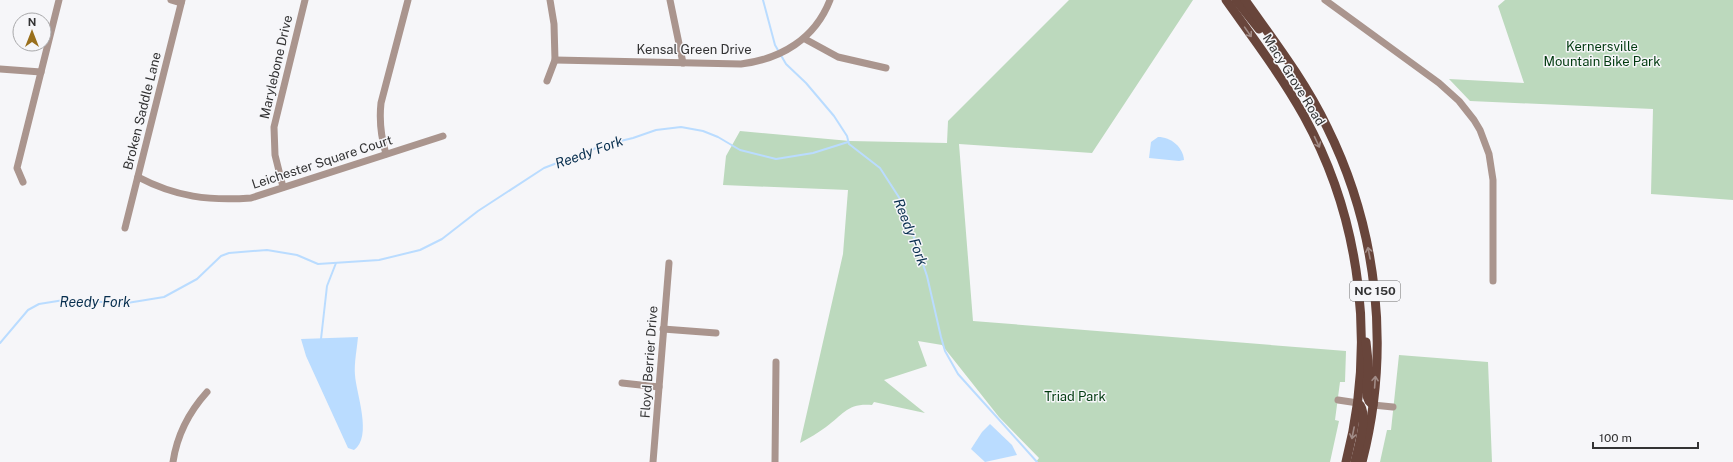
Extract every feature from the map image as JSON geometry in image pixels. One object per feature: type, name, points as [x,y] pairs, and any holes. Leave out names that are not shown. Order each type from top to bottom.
[{"type":"main road","name":"Macy Grove Road","points":[[1226,0],[1295,100],[1322,152],[1347,223],[1355,259],[1360,297],[1362,351],[1358,403],[1346,462]]},
{"type":"main road","points":[[1236,0],[1297,74]]},
{"type":"main road","name":"Macy Grove Road","points":[[1245,0],[1297,74],[1327,126],[1341,157],[1356,200],[1366,238],[1373,277],[1377,320],[1377,351],[1373,405],[1362,462]]},
{"type":"main road","points":[[1360,297],[1368,361],[1367,396],[1373,405]]},
{"type":"main road","points":[[1355,462],[1364,417],[1362,408],[1358,403]]},
{"type":"street","points":[[23,182],[17,168],[59,0]]},
{"type":"street","points":[[171,0],[181,1]]},
{"type":"street","name":"Marylebone Drive","points":[[283,187],[275,155],[274,127],[305,0]]},
{"type":"street","points":[[386,154],[381,131],[381,103],[408,0]]},
{"type":"street","points":[[546,81],[555,60],[554,24],[550,0]]},
{"type":"street","points":[[670,0],[683,62]]},
{"type":"street","name":"Kensal Green Drive","points":[[555,60],[741,64],[755,62],[772,58],[790,49],[805,38],[820,20],[830,0]]},
{"type":"street","points":[[1325,0],[1439,83],[1458,101],[1477,125],[1489,154],[1493,180],[1493,280]]},
{"type":"street","name":"Broken Saddle Lane","points":[[125,228],[181,1]]},
{"type":"street","points":[[805,38],[821,49],[838,57],[886,68]]},
{"type":"street","points":[[0,70],[41,72]]},
{"type":"street","name":"Leichester Square Court","points":[[138,177],[162,189],[198,198],[224,200],[251,198],[443,136]]},
{"type":"street","name":"Floyd Berrier Drive","points":[[653,462],[669,263]]},
{"type":"street","points":[[663,330],[716,333]]},
{"type":"street","points":[[776,362],[776,462]]},
{"type":"street","points":[[622,382],[659,387]]},
{"type":"street","points":[[173,462],[175,451],[184,425],[193,408],[207,392]]},
{"type":"street","points":[[1338,400],[1358,403]]},
{"type":"street","points":[[1373,405],[1393,408]]},
{"type":"green space","name":"Triad Park","points":[[1069,0],[1193,0],[1092,153],[959,144],[973,321],[1346,351],[1345,382],[1340,382],[1335,420],[1339,421],[1330,462],[1036,462],[1039,458],[999,417],[942,345],[918,341],[927,366],[884,380],[925,413],[874,402],[872,405],[857,406],[846,410],[823,429],[800,443],[843,254],[848,190],[723,185],[726,156],[740,131],[850,141],[947,143],[948,121]]},
{"type":"green space","name":"Kernersville Mountain Bike Park","points":[[1505,0],[1733,0],[1733,200],[1651,194],[1653,109],[1470,101],[1449,79],[1524,83],[1498,6]]},
{"type":"green space","points":[[1399,355],[1488,362],[1492,462],[1380,462],[1387,430],[1391,430]]},
{"type":"water","points":[[1158,137],[1163,137],[1176,144],[1183,155],[1184,160],[1179,161],[1149,158],[1151,142]]},
{"type":"water","points":[[358,337],[355,375],[363,425],[360,444],[354,450],[348,448],[306,356],[301,339]]},
{"type":"water","points":[[990,424],[1012,445],[1017,455],[985,462],[971,449],[982,432]]},
{"type":"waterway","name":"Reedy Fork","points":[[763,0],[775,45],[786,64],[806,83],[834,116],[847,136],[849,144],[880,168],[902,202],[927,276],[945,351],[958,374],[1037,462]]},
{"type":"waterway","name":"Reedy Fork","points":[[0,343],[28,310],[39,304],[64,300],[121,304],[164,297],[197,279],[221,256],[229,253],[267,250],[297,255],[318,264],[379,260],[420,250],[442,239],[478,211],[544,168],[604,145],[633,138],[656,130],[681,127],[703,131],[718,137],[740,150],[776,159],[813,153],[848,142]]},
{"type":"waterway","points":[[321,339],[327,286],[336,263]]}]
